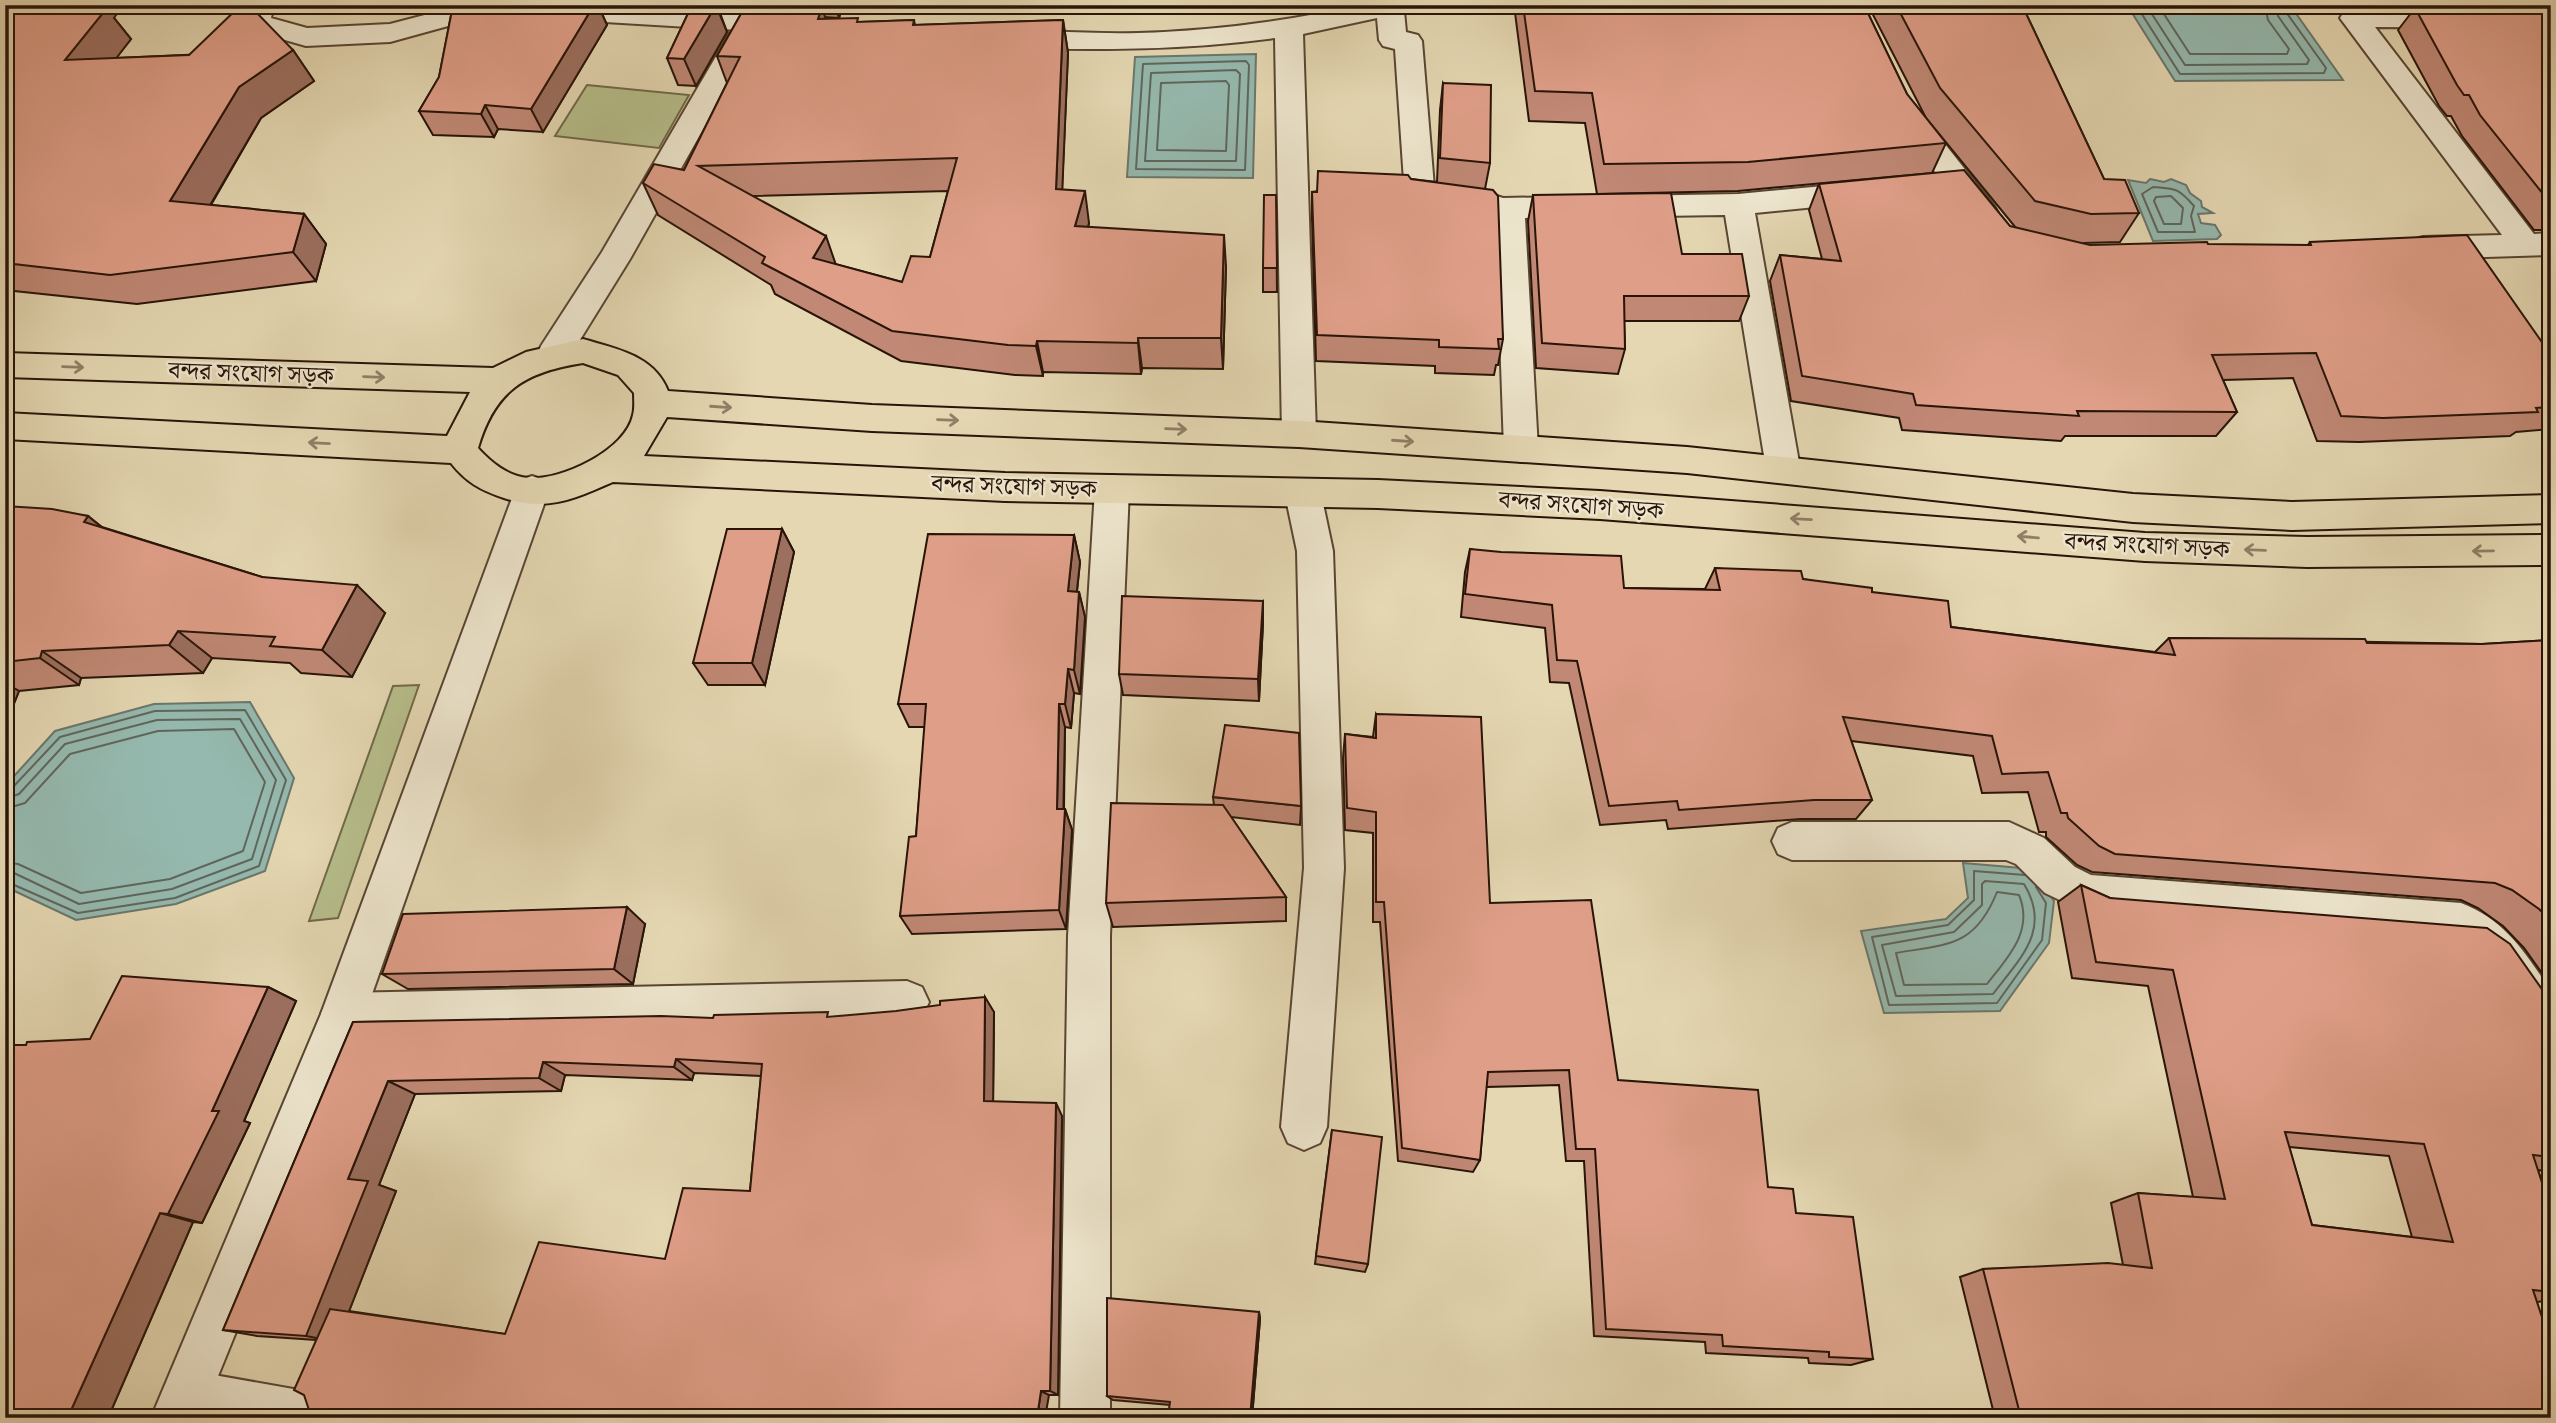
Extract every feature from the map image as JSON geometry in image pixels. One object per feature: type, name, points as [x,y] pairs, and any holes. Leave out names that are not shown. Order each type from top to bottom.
[{"type":"highway","points":[[5,426],[460,450],[473,466],[492,481],[518,490],[549,490],[582,482],[610,468],[634,448],[648,426],[653,403],[647,382],[633,366],[610,356],[583,351],[553,355],[524,365],[496,380],[478,401],[466,424],[460,450]]},
{"type":"highway","name":"বন্দর সংযোগ সড়ক","points":[[5,365],[496,380]]},
{"type":"highway","name":"বন্দর সংযোগ সড়ক","points":[[653,403],[873,418],[1300,434],[1521,449],[1783,468],[2133,509],[2291,516],[2551,509]]},
{"type":"highway","name":"বন্দর সংযোগ সড়ক","points":[[610,468],[1005,487],[1378,494],[1600,505],[2145,547],[2306,552],[2551,550]]},
{"type":"street","points":[[260,5],[256,23],[306,37],[390,33],[488,7],[757,13],[819,27]]},
{"type":"street","points":[[984,39],[1153,41],[1289,27],[1352,17],[1393,6],[1394,40],[1408,41],[1420,197],[1484,202],[1501,208],[1738,204],[1889,189]]},
{"type":"street","points":[[2347,11],[2551,20]]},
{"type":"street","points":[[2347,11],[2538,244]]},
{"type":"street","points":[[553,355],[614,259],[757,13]]},
{"type":"street","points":[[1289,27],[1300,434]]},
{"type":"street","points":[[1894,87],[1945,184],[1999,232]]},
{"type":"street","points":[[1738,204],[1783,468]]},
{"type":"street","points":[[1501,208],[1511,220],[1521,449]]},
{"type":"street","points":[[2390,249],[2538,244]]},
{"type":"street","points":[[1085,1418],[1089,936],[1112,489]]},
{"type":"street","points":[[316,1418],[181,1406],[343,1014],[532,490]]},
{"type":"street","points":[[1303,494],[1315,551],[1324,868],[1304,1127]]},
{"type":"street","points":[[1793,841],[2010,841],[2031,851],[2060,880],[2087,894],[2461,923],[2492,944],[2530,1000],[2551,1016]]},
{"type":"street","points":[[343,1014],[907,1002]]},
{"type":"green space","points":[[587,85],[689,95],[659,148],[555,136]]},
{"type":"green space","points":[[419,685],[338,918],[309,921],[393,686]]},
{"type":"water","points":[[2127,5],[2290,5],[2343,80],[2175,81]]},
{"type":"water","points":[[1256,54],[1253,178],[1127,177],[1135,57]]},
{"type":"water","points":[[2150,179],[2164,182],[2171,179],[2186,185],[2190,193],[2201,201],[2202,207],[2213,213],[2198,214],[2201,223],[2215,225],[2221,235],[2217,239],[2153,241],[2128,180],[2146,183]]},
{"type":"water","points":[[250,702],[294,778],[265,871],[176,904],[76,920],[6,887],[5,786],[55,731],[154,704]]},
{"type":"water","points":[[1963,863],[2033,869],[2054,901],[2049,943],[2000,1011],[1884,1013],[1861,931],[1946,919],[1968,898]]},
{"type":"building","points":[[5,5],[78,5],[107,8],[65,60],[189,55],[241,5],[253,9],[293,50],[239,87],[170,201],[304,214],[293,252],[110,275],[5,263]]},
{"type":"building","points":[[453,5],[594,5],[531,109],[485,105],[481,114],[419,111],[439,77]]},
{"type":"building","points":[[692,5],[716,5],[684,59],[667,58]]},
{"type":"building","points":[[746,5],[822,7],[818,19],[858,18],[857,22],[914,20],[913,25],[1063,20],[1056,189],[1085,191],[1075,226],[1224,235],[1221,338],[1138,338],[1138,343],[1037,341],[1036,346],[892,331],[762,263],[765,257],[643,183],[654,164],[684,170],[740,57],[717,56]],"holes":[[[957,158],[930,257],[911,256],[902,282],[813,258],[826,236],[698,166]]]},
{"type":"building","points":[[1523,5],[1864,5],[1907,94],[1946,143],[1748,162],[1604,164],[1592,93],[1535,91]]},
{"type":"building","points":[[1896,5],[2022,5],[2104,179],[2125,180],[2139,213],[2091,214],[2035,201],[1940,88]]},
{"type":"building","points":[[2415,8],[2551,9],[2551,204],[2480,115],[2469,95],[2464,95],[2457,85]]},
{"type":"building","points":[[1443,83],[1491,85],[1490,163],[1440,158]]},
{"type":"building","points":[[1964,170],[2010,226],[2090,245],[2207,242],[2311,245],[2310,242],[2467,235],[2551,355],[2551,407],[2536,408],[2538,412],[2383,418],[2341,416],[2316,353],[2212,355],[2237,412],[2077,411],[2079,416],[1916,405],[1913,394],[1802,376],[1780,255],[1841,261],[1819,184]]},
{"type":"building","points":[[1318,171],[1408,175],[1411,179],[1493,190],[1498,196],[1503,339],[1498,339],[1499,349],[1439,347],[1439,340],[1317,335],[1312,192],[1317,192]]},
{"type":"building","points":[[1671,193],[1682,254],[1742,254],[1749,296],[1624,296],[1625,349],[1542,343],[1533,195]]},
{"type":"building","points":[[1264,195],[1276,195],[1277,268],[1263,268]]},
{"type":"building","points":[[5,506],[52,509],[88,516],[84,522],[262,577],[357,585],[322,650],[270,646],[275,637],[178,631],[169,645],[42,651],[40,658],[5,662]]},
{"type":"building","points":[[727,529],[782,529],[752,663],[693,663]]},
{"type":"building","points":[[928,534],[1074,535],[1068,591],[1079,592],[1074,670],[1068,669],[1065,704],[1059,704],[1057,809],[1065,809],[1059,910],[900,916],[909,837],[916,836],[926,704],[898,704]]},
{"type":"building","points":[[1470,549],[1621,556],[1624,588],[1720,590],[1715,568],[1801,571],[1803,579],[1872,588],[1872,592],[1948,601],[1951,627],[2175,655],[2169,638],[2365,639],[2367,643],[2482,644],[2551,640],[2551,921],[2512,890],[2495,883],[2115,854],[2099,846],[2068,818],[2067,813],[2061,813],[2048,772],[2002,774],[1992,736],[1843,717],[1872,800],[1814,800],[1679,810],[1677,801],[1609,806],[1577,661],[1557,660],[1552,605],[1465,594]]},
{"type":"building","points":[[1122,596],[1263,601],[1258,679],[1119,674]]},
{"type":"building","points":[[1376,714],[1481,717],[1490,903],[1591,900],[1618,1080],[1758,1090],[1768,1187],[1793,1189],[1796,1213],[1853,1217],[1873,1359],[1829,1357],[1829,1352],[1723,1346],[1722,1335],[1606,1329],[1595,1149],[1576,1149],[1569,1070],[1488,1072],[1480,1160],[1402,1148],[1384,902],[1376,902],[1376,812],[1347,808],[1345,734],[1376,738]]},
{"type":"building","points":[[1225,725],[1299,733],[1301,806],[1213,797]]},
{"type":"building","points":[[1111,803],[1223,805],[1286,897],[1106,903]]},
{"type":"building","points":[[2081,885],[2110,898],[2487,928],[2510,944],[2551,1002],[2551,1157],[2533,1155],[2551,1210],[2551,1292],[2533,1290],[2551,1344],[2551,1418],[2021,1418],[1983,1269],[2108,1263],[2152,1268],[2138,1193],[2225,1199],[2173,970],[2096,962]],"holes":[[[2285,1132],[2424,1144],[2453,1242],[2312,1225]]]},
{"type":"building","points":[[627,907],[614,969],[382,974],[403,914]]},
{"type":"building","points":[[122,976],[268,987],[212,1111],[219,1111],[168,1214],[160,1213],[68,1417],[5,1413],[5,1045],[90,1039]]},
{"type":"building","points":[[985,997],[984,1101],[1056,1103],[1050,1391],[1041,1391],[1037,1418],[282,1418],[311,1416],[304,1395],[294,1390],[330,1309],[505,1334],[539,1242],[665,1259],[683,1188],[750,1191],[762,1064],[676,1059],[674,1067],[543,1062],[539,1078],[388,1081],[348,1179],[368,1181],[306,1336],[223,1330],[353,1022],[661,1016],[713,1018],[714,1015],[828,1012],[827,1017],[896,1011],[940,1005],[940,1001]]},
{"type":"building","points":[[1332,1130],[1382,1137],[1368,1264],[1316,1256]]},
{"type":"building","points":[[1107,1298],[1259,1312],[1250,1418],[1168,1418],[1170,1402],[1107,1396]]}]
